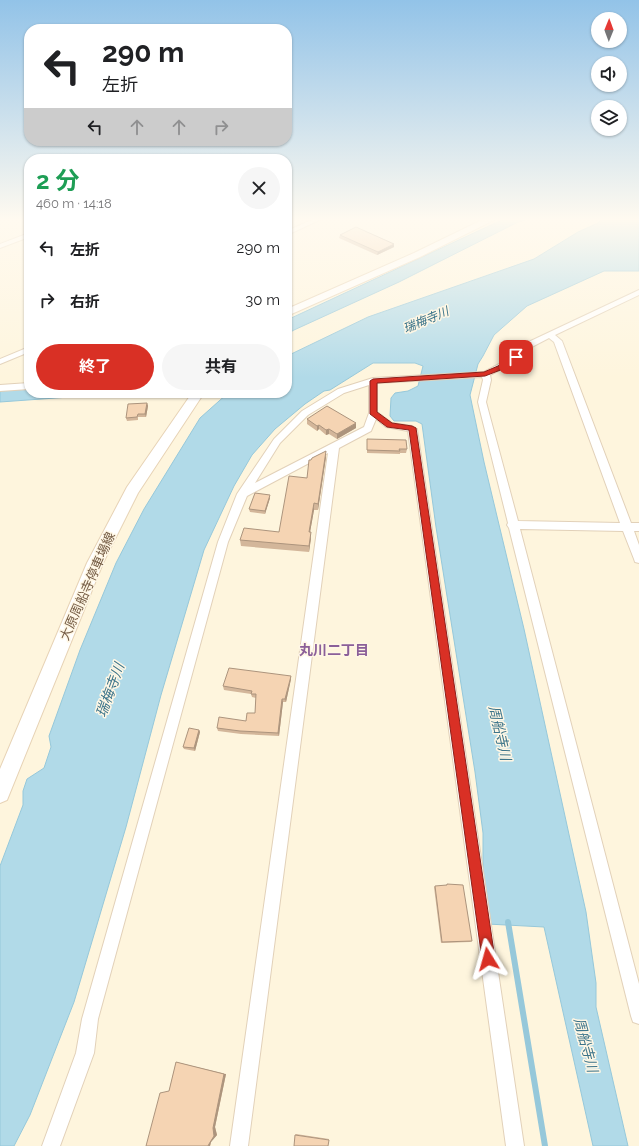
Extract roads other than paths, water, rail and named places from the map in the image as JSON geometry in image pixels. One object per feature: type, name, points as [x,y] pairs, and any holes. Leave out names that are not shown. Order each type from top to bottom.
[{"type":"main road","points":[[292,311],[379,271]]},
{"type":"main road","name":"大原周船寺停車場線","points":[[0,793],[98,556],[132,491],[192,398]]},
{"type":"street","points":[[50,1146],[85,1053],[90,1019],[223,542],[242,495],[277,441],[305,413],[341,391],[373,381],[485,374],[501,368],[516,357],[523,348],[639,292]]},
{"type":"street","points":[[630,296],[639,301]]},
{"type":"street","points":[[550,335],[558,341],[639,559]]},
{"type":"street","points":[[0,362],[24,351]]},
{"type":"street","points":[[485,374],[486,380],[482,402],[512,525],[639,1016]]},
{"type":"street","points":[[242,495],[368,429],[373,413],[373,381]]},
{"type":"street","points":[[0,388],[24,386]]},
{"type":"street","points":[[373,413],[389,425],[412,428],[515,1146]]},
{"type":"street","points":[[239,1146],[334,447]]},
{"type":"street","points":[[512,525],[639,527]]},
{"type":"water","points":[[391,271],[420,271],[292,331],[292,318]]},
{"type":"water","points":[[498,271],[603,271],[527,306],[494,335],[478,364],[470,395],[484,462],[524,629],[586,912],[596,983],[596,1007],[628,1146],[593,1146],[544,927],[487,924],[483,887],[483,833],[475,772],[436,527],[422,424],[416,421],[394,421],[390,416],[391,398],[395,393],[408,391],[418,386],[423,366],[415,363],[373,363],[330,390],[324,391],[305,404],[275,429],[252,455],[234,486],[204,550],[161,695],[126,827],[74,1002],[30,1115],[14,1146],[0,1146],[0,866],[23,805],[23,791],[27,779],[44,768],[51,747],[49,736],[80,650],[116,563],[144,509],[200,418],[222,398],[292,398],[292,354],[368,317]]},
{"type":"water","points":[[24,389],[24,398],[56,398],[0,402],[0,391]]},
{"type":"waterway","points":[[508,922],[545,1146]]},
{"type":"district","name":"丸川二丁目","points":[[334,650]]},
{"type":"water label","name":"瑞梅寺川","points":[[426,320]]},
{"type":"water label","name":"瑞梅寺川","points":[[110,690]]},
{"type":"water label","name":"周船寺川","points":[[500,733]]},
{"type":"water label","name":"周船寺川","points":[[586,1045]]}]
